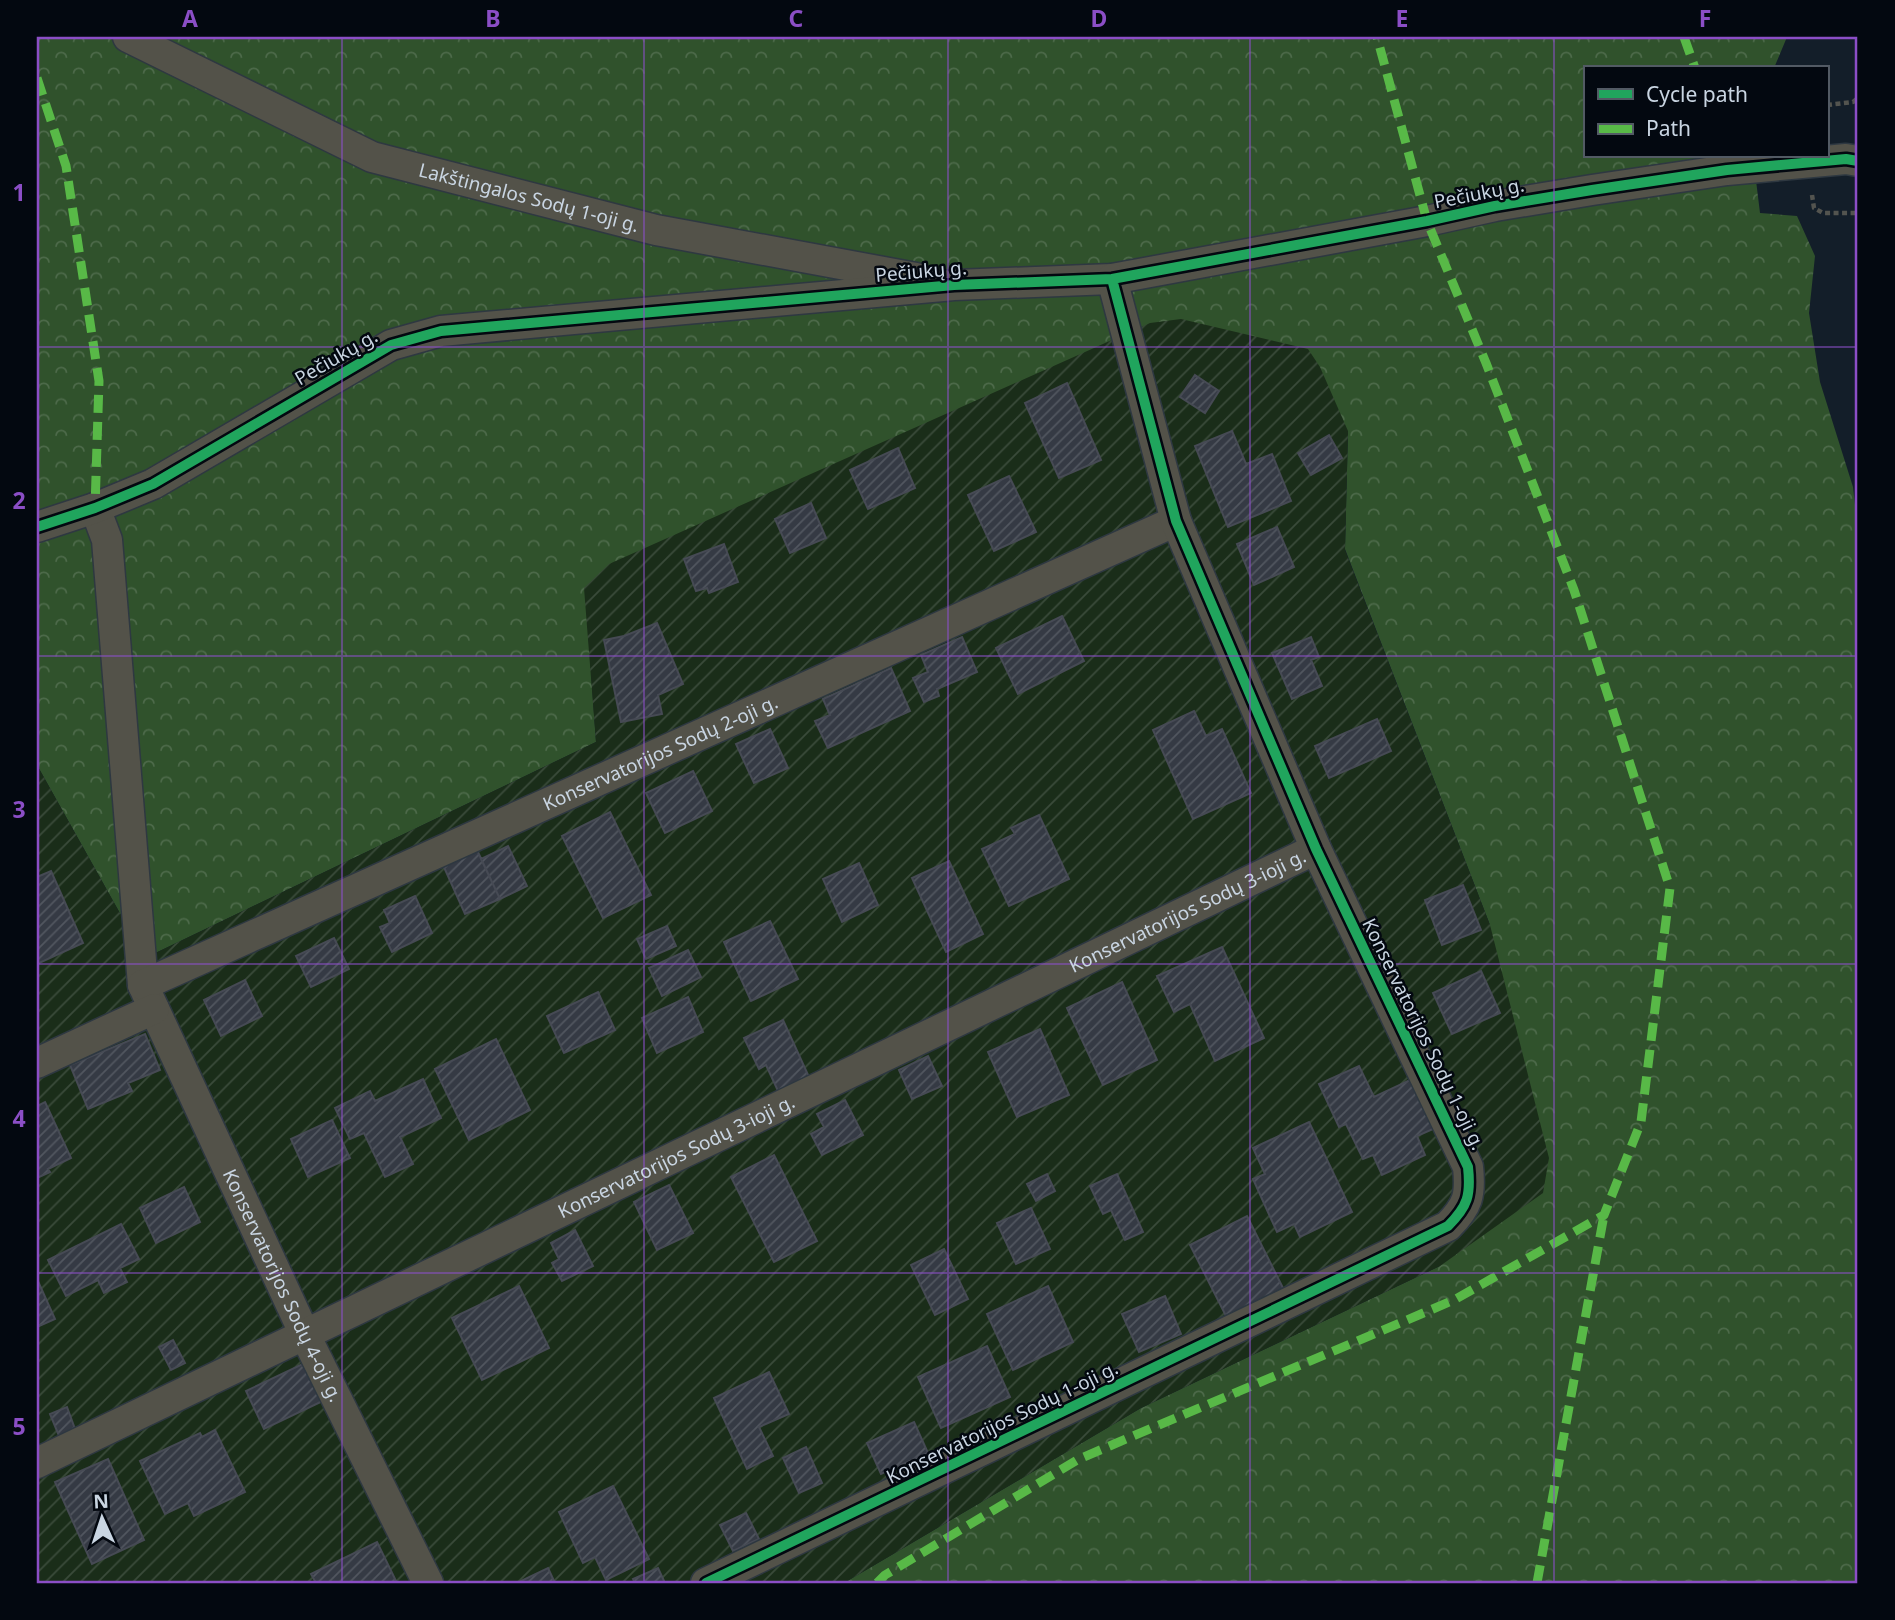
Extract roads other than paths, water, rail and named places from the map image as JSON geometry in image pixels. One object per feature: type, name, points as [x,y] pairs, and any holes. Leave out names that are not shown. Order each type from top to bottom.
[{"type":"street","name":"Lakštingalos Sodų 1-oji g.","points":[[128,37],[372,157],[656,230],[954,285]]},
{"type":"street","name":"Pečiukų g.","points":[[37,527],[96,508],[153,484],[391,345],[441,331],[954,285],[1112,279],[1580,192],[1727,170],[1854,158]]},
{"type":"street","name":"Konservatorijos Sodų 1-oji g.","points":[[706,1583],[1448,1226],[1464,1210],[1470,1189],[1468,1167],[1316,849],[1177,521],[1112,279]]},
{"type":"street","points":[[96,508],[107,540],[148,997]]},
{"type":"street","name":"Konservatorijos Sodų 2-oji g.","points":[[37,1063],[148,997],[1177,521]]},
{"type":"street","name":"Konservatorijos Sodų 3-ioji g.","points":[[37,1463],[1316,849]]},
{"type":"street","name":"Konservatorijos Sodų 4-oji g.","points":[[148,997],[305,1335],[428,1583]]}]
